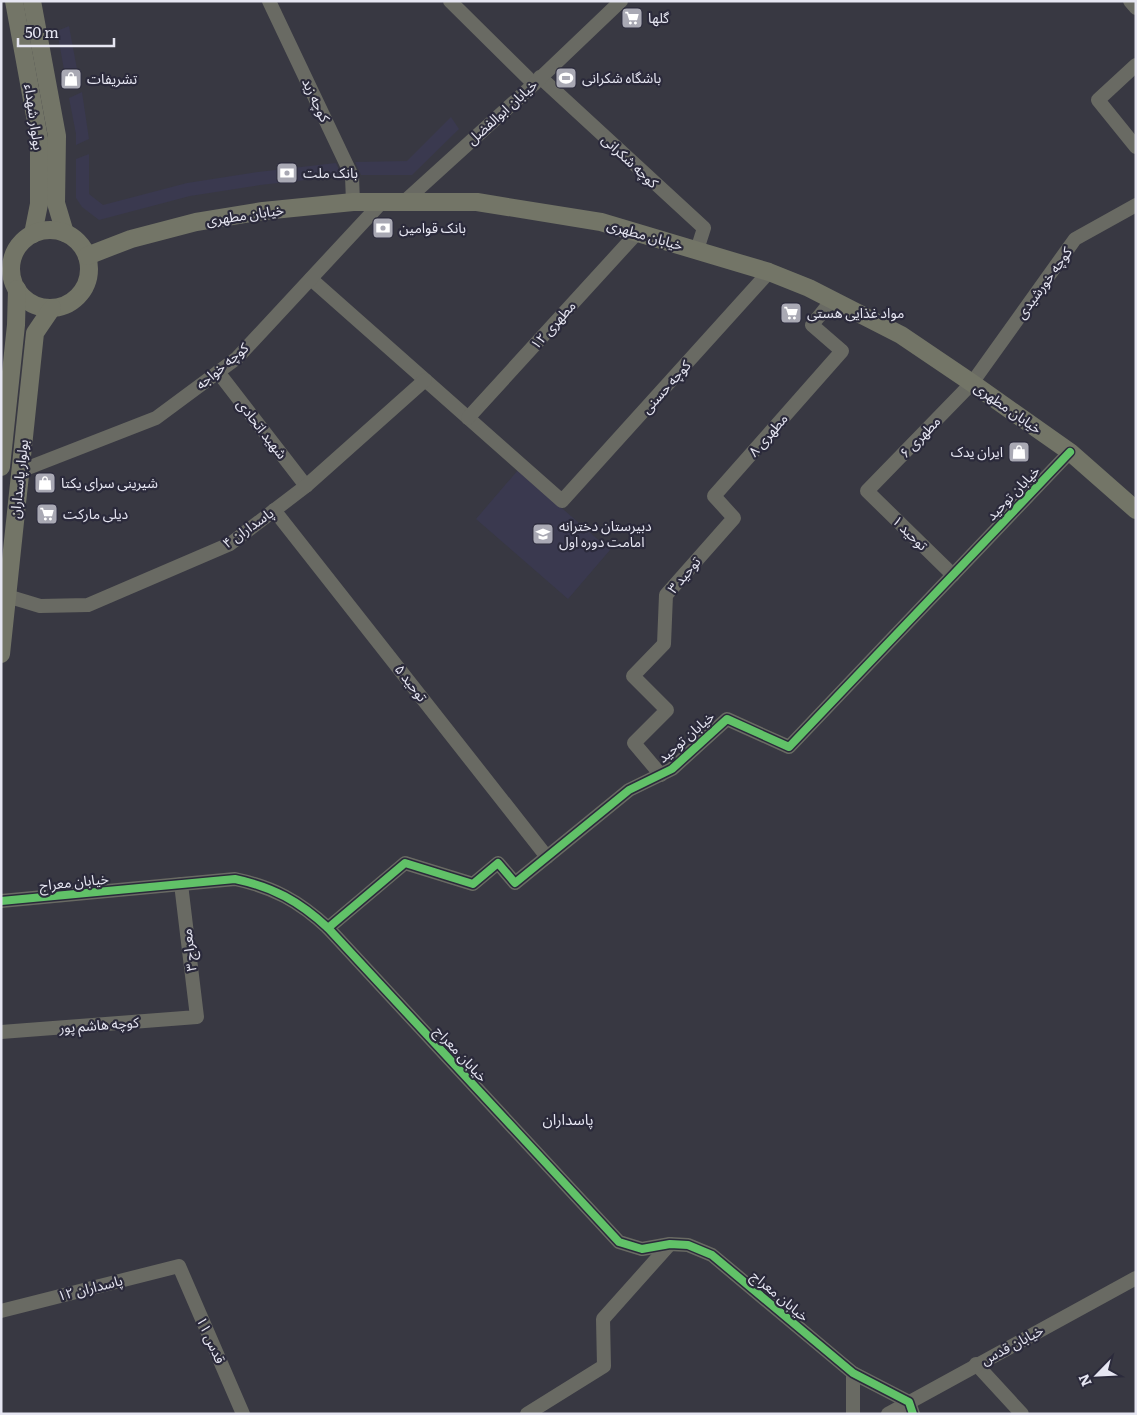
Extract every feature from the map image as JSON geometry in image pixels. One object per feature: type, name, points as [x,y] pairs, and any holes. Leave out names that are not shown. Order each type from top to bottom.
[{"type":"main road","name":"بولوار شهداء","points":[[14,1],[39,138],[39,204],[33,234]]},
{"type":"main road","name":"بولوار شهداء","points":[[32,1],[57,136],[56,203],[65,233]]},
{"type":"main road","name":"خیابان مطهری","points":[[87,256],[131,239],[196,222],[353,202],[477,202],[601,222],[769,272],[832,300],[901,335],[1070,452],[1136,510]]},
{"type":"main road","points":[[49,230],[65,233],[78,242],[87,256],[88,280],[80,294],[67,304],[52,308],[36,305],[11,286],[11,266],[16,250],[26,238],[33,234],[49,230]]},
{"type":"main road","name":"بولوار پاسداران","points":[[1,468],[16,325],[11,286]]},
{"type":"main road","name":"بولوار پاسداران","points":[[1,654],[34,333],[52,308]]},
{"type":"street","name":"کوچه زید","points":[[269,1],[352,176],[353,202]]},
{"type":"street","points":[[450,1],[537,81]]},
{"type":"street","points":[[1130,1],[1136,8]]},
{"type":"street","name":"خیابان ابوالفضل","points":[[404,202],[537,81],[619,2]]},
{"type":"street","points":[[1136,66],[1098,100],[1136,146]]},
{"type":"street","name":"کوچه شکرانی","points":[[537,81],[704,228],[697,250]]},
{"type":"street","name":"کوچه خواجه","points":[[20,471],[156,418],[237,358],[382,202]]},
{"type":"street","name":"کوچه خورشیدی","points":[[972,383],[1075,239],[1136,205]]},
{"type":"street","name":"مطهری ۱۲","points":[[468,418],[638,232]]},
{"type":"street","name":"کوچه حسنی","points":[[468,418],[562,501],[769,272]]},
{"type":"street","points":[[311,279],[468,418]]},
{"type":"street","name":"مطهری ۸","points":[[734,518],[714,496],[842,351],[812,325],[832,300]]},
{"type":"street","name":"شهید اتحادی","points":[[218,372],[306,486]]},
{"type":"street","name":"پاسداران ۴","points":[[7,596],[40,606],[88,605],[230,544],[306,486],[425,380]]},
{"type":"street","name":"مطهری ۶","points":[[867,491],[972,383]]},
{"type":"street","name":"خیابان توحید","points":[[328,928],[406,862],[473,884],[498,863],[514,883],[629,790],[672,769],[727,719],[789,747],[1070,452]]},
{"type":"street","name":"توحید ۱","points":[[867,491],[953,575]]},
{"type":"street","name":"توحید ۵","points":[[274,510],[547,857]]},
{"type":"street","name":"توحید ۳","points":[[661,775],[634,743],[667,710],[634,676],[664,644],[666,595],[734,518]]},
{"type":"street","name":"خیابان معراج","points":[[1,901],[235,879],[256,883],[295,901],[328,928],[619,1242],[642,1249],[670,1244],[688,1245],[712,1255],[852,1373],[911,1408]]},
{"type":"street","name":"معراج ۳","points":[[181,884],[197,1017]]},
{"type":"street","name":"کوچه هاشم پور","points":[[1,1032],[197,1017]]},
{"type":"street","points":[[527,1414],[604,1366],[602,1319],[670,1244]]},
{"type":"street","name":"پاسداران ۱۲","points":[[1,1311],[178,1266]]},
{"type":"street","name":"قدس ۱۱","points":[[178,1266],[244,1414]]},
{"type":"street","name":"خیابان قدس","points":[[888,1414],[911,1408],[976,1364],[1136,1278]]},
{"type":"street","points":[[976,1364],[1022,1414]]},
{"type":"street","points":[[852,1373],[853,1414]]},
{"type":"shaded area","points":[[69,26],[79,80],[67,86],[57,31]]},
{"type":"shaded area","points":[[82,92],[89,139],[76,145],[76,134],[69,98]]},
{"type":"shaded area","points":[[451,117],[459,129],[412,175],[361,175],[355,162],[407,161]]},
{"type":"shaded area","points":[[89,154],[89,194],[103,205],[187,183],[258,172],[336,163],[342,176],[260,185],[190,196],[99,220],[82,207],[76,198],[76,159]]},
{"type":"shaded area","name":"دبیرستان دخترانه امامت دوره اول","points":[[518,470],[610,550],[568,599],[476,519]]},
{"type":"cycle path","points":[[328,928],[405,863],[473,884],[498,863],[515,883],[629,790],[672,769],[727,719],[789,747],[1070,452]]},
{"type":"cycle path","points":[[1,901],[235,879],[261,886],[285,896],[307,910],[328,928],[619,1242],[642,1249],[670,1244],[688,1245],[712,1255],[853,1373],[909,1402],[913,1414]]},
{"type":"place","name":"گلها","points":[[632,18]]},
{"type":"place","name":"باشگاه شکرانی","points":[[566,78]]},
{"type":"place","name":"تشریفات","points":[[71,79]]},
{"type":"place","name":"بانک ملت","points":[[287,173]]},
{"type":"place","name":"بانک قوامین","points":[[383,228]]},
{"type":"place","name":"مواد غذایی هستی","points":[[791,313]]},
{"type":"place","name":"ایران یدک","points":[[1019,452]]},
{"type":"place","name":"شیرینی سرای یکتا","points":[[45,483]]},
{"type":"place","name":"دیلی مارکت","points":[[47,514]]},
{"type":"place","name":"دبیرستان دخترانه امامت دوره اول","points":[[543,534]]},
{"type":"district","name":"پاسداران","points":[[568,1120]]}]
